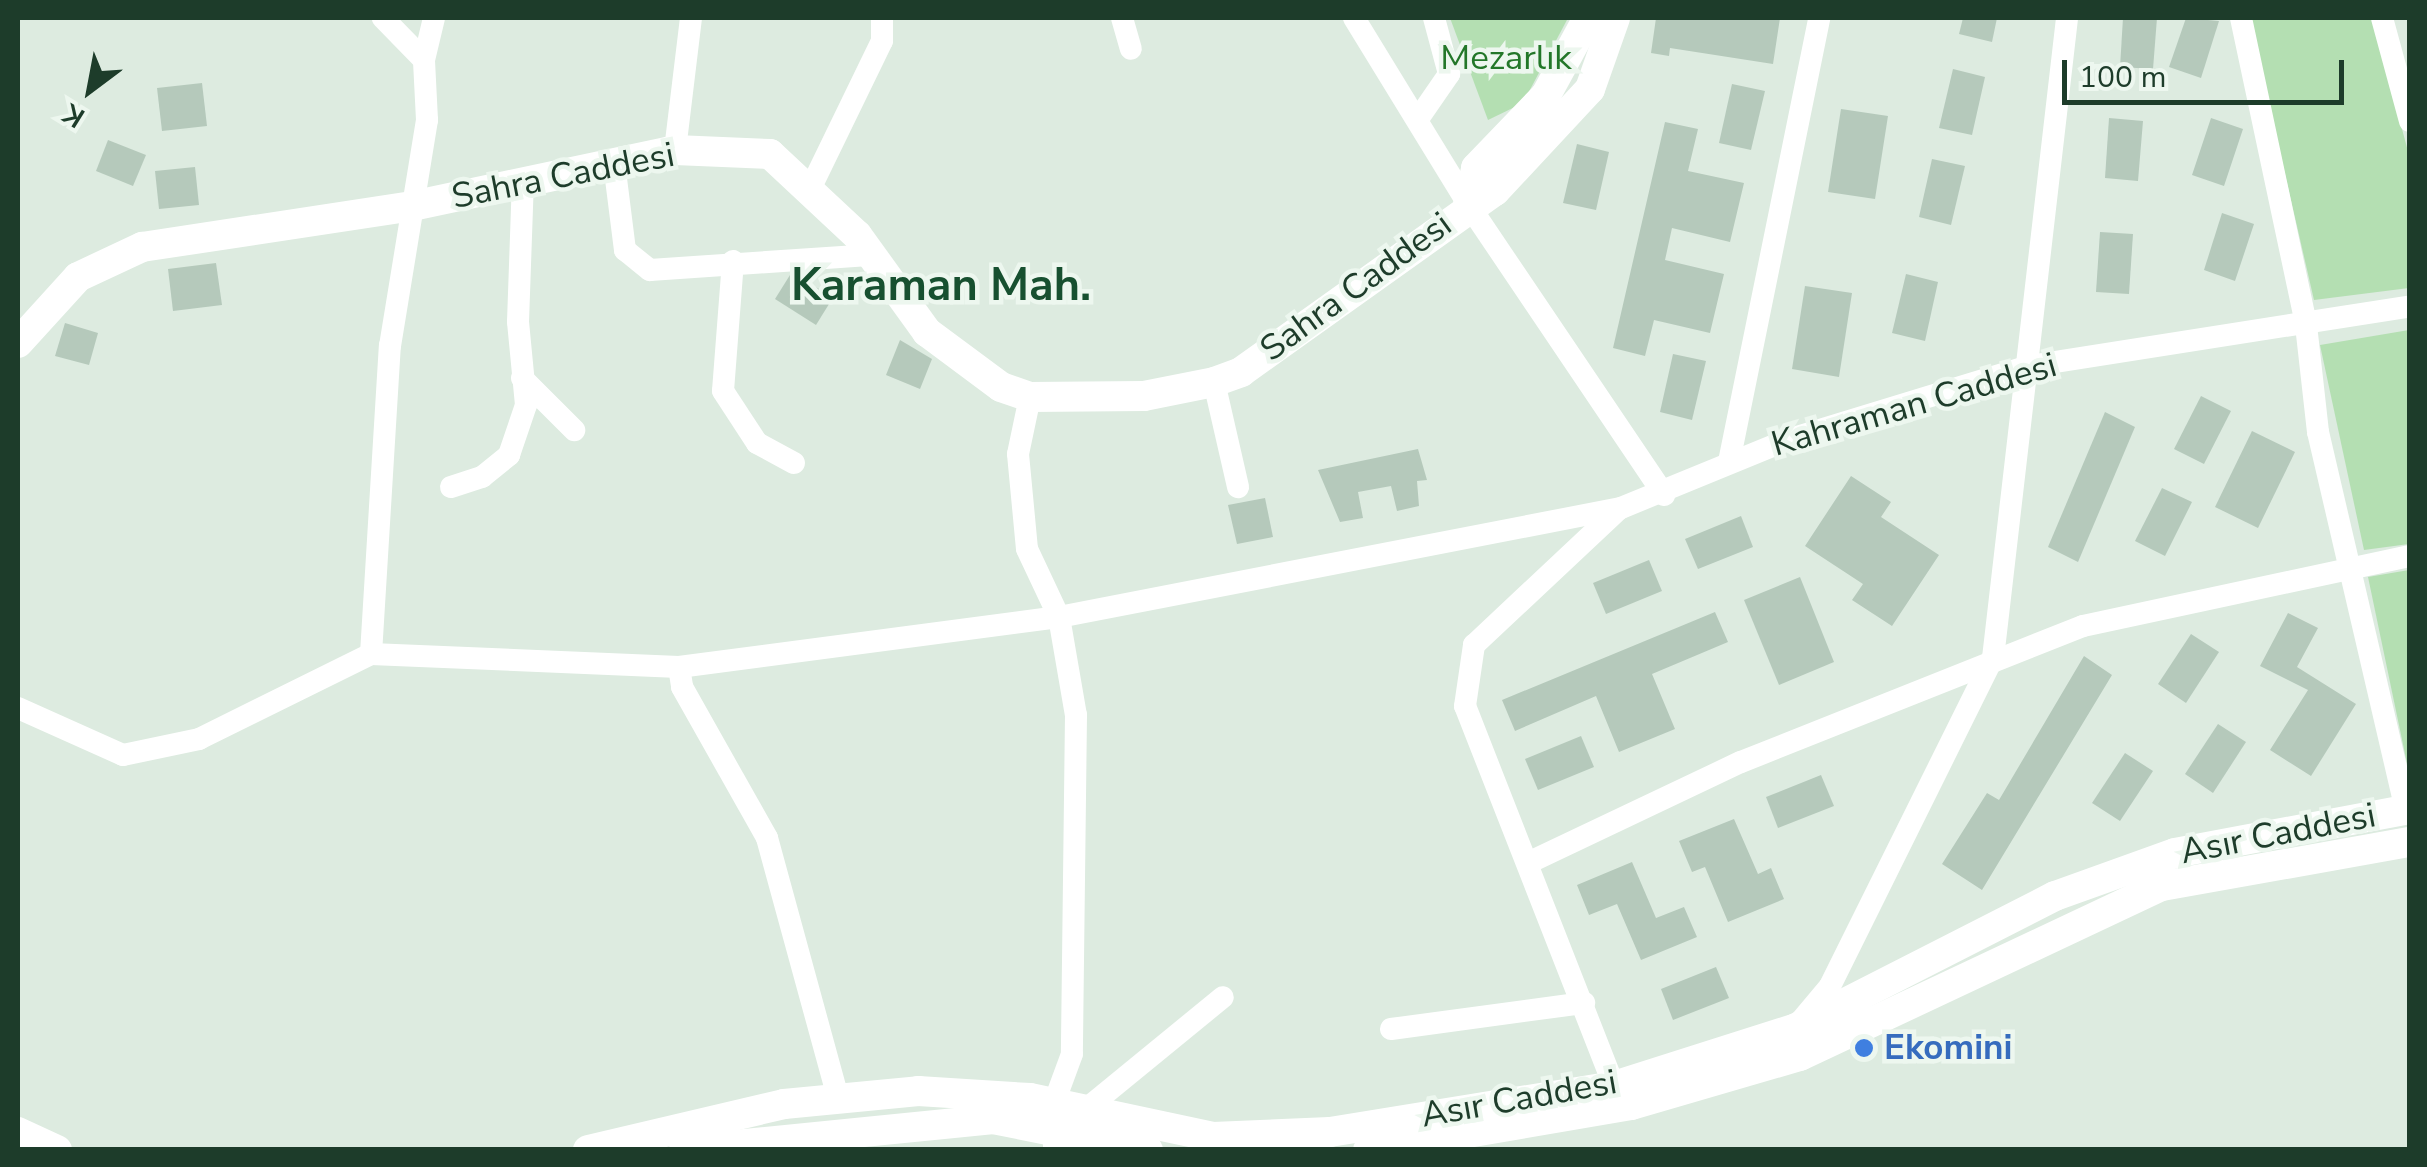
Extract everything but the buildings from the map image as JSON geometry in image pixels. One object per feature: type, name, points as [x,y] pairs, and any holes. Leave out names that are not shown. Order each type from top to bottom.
[{"type":"street","points":[[382,18],[408,26],[424,60]]},
{"type":"street","points":[[18,708],[123,755],[199,739],[371,654],[390,346],[412,206],[424,171],[424,60],[434,18]]},
{"type":"street","points":[[675,150],[692,18]]},
{"type":"street","points":[[812,185],[882,41],[882,18]]},
{"type":"street","points":[[1122,18],[1131,49]]},
{"type":"street","points":[[1354,18],[1468,204],[1664,496]]},
{"type":"street","points":[[1418,119],[1449,74],[1434,18]]},
{"type":"street","name":"Sahra Caddesi","points":[[1468,204],[1476,168],[1546,95],[1588,18]]},
{"type":"street","name":"Sahra Caddesi","points":[[18,344],[78,277],[142,246],[412,206],[675,150],[770,154],[812,185],[927,332],[1001,387],[1030,397],[1144,396],[1214,382],[1240,372],[1468,204],[1495,190],[1590,89],[1616,18]]},
{"type":"street","points":[[1730,462],[1819,18]]},
{"type":"street","points":[[1794,1030],[1830,986],[1994,658],[2067,18]]},
{"type":"street","points":[[2241,18],[2306,325],[2318,432],[2354,565],[2408,809]]},
{"type":"street","points":[[2382,18],[2410,122]]},
{"type":"street","points":[[614,163],[625,250],[650,270],[733,260],[868,254]]},
{"type":"street","points":[[451,487],[482,477],[509,455],[526,405],[522,378],[523,182]]},
{"type":"street","points":[[733,260],[722,391],[758,443],[794,463]]},
{"type":"street","name":"Kahraman Caddesi","points":[[371,654],[679,667],[1058,617],[1620,508],[1664,496],[1730,462],[2029,366],[2410,306]]},
{"type":"street","points":[[522,378],[574,430]]},
{"type":"street","points":[[1214,382],[1238,487]]},
{"type":"street","points":[[1030,397],[1018,454],[1027,549],[1058,617],[1076,714],[1080,879],[1072,1054],[1055,1127]]},
{"type":"street","points":[[1614,1086],[1530,862],[1465,706],[1474,645],[1620,508]]},
{"type":"street","points":[[1530,862],[1741,762],[1994,658],[2084,626],[2410,556]]},
{"type":"street","points":[[679,667],[682,687],[767,838],[838,1098]]},
{"type":"street","name":"Asır Caddesi","points":[[684,1150],[904,1123],[993,1118],[1055,1127],[1085,1110],[1214,1138],[1330,1132],[1614,1086],[1794,1030],[2055,896],[2158,859],[2408,809]]},
{"type":"street","name":"Asır Caddesi","points":[[1368,1150],[1631,1105],[1800,1056],[2162,886],[2410,842]]},
{"type":"street","points":[[1085,1110],[1223,998]]},
{"type":"street","points":[[1391,1029],[1584,1003]]},
{"type":"street","name":"Asır Caddesi","points":[[588,1150],[679,1124],[838,1098],[918,1091],[1148,1150]]},
{"type":"street","points":[[18,1132],[57,1150]]},
{"type":"green space","name":"Mezarlık","points":[[1450,18],[1568,18],[1523,103],[1488,120]]},
{"type":"green space","points":[[2249,18],[2372,18],[2409,155],[2409,288],[2314,300]]},
{"type":"green space","points":[[2409,330],[2409,544],[2364,550],[2320,345]]},
{"type":"green space","points":[[2410,570],[2409,773],[2368,577]]},
{"type":"place","name":"Ekomini","points":[[1864,1048]]},
{"type":"district","name":"Karaman Mah.","points":[[941,286]]}]
